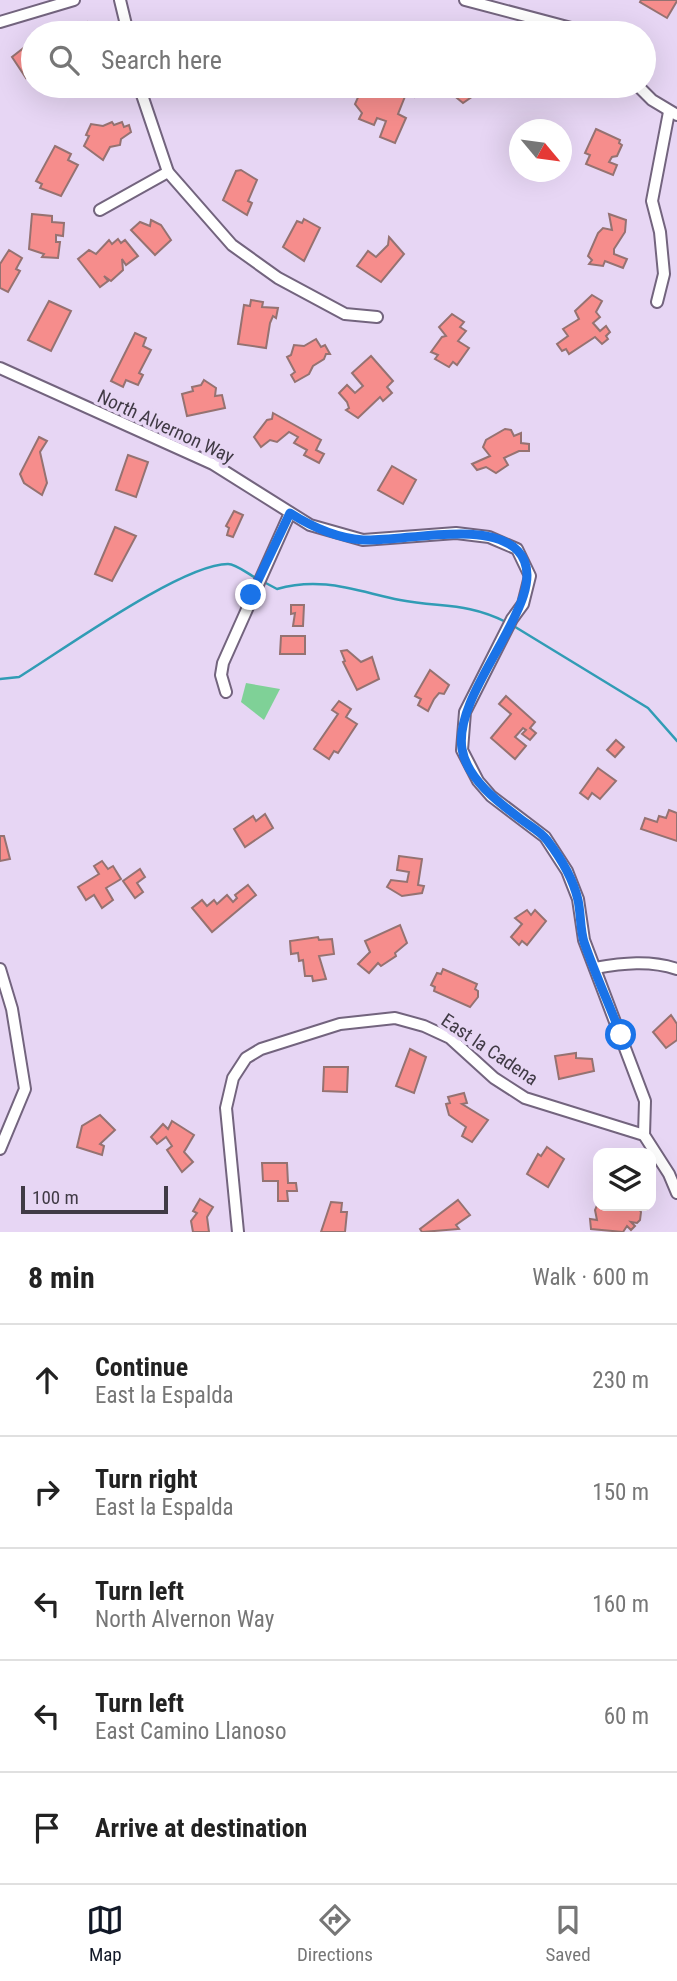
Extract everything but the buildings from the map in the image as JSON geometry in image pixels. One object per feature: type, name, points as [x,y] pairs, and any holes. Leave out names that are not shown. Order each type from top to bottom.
[{"type":"street","points":[[0,22],[74,0]]},
{"type":"street","points":[[120,0],[125,21]]},
{"type":"street","points":[[466,0],[545,21]]},
{"type":"street","points":[[143,98],[168,172],[232,245],[278,278],[345,314],[377,317]]},
{"type":"street","points":[[654,98],[673,113],[652,201],[660,232],[664,274],[657,302]]},
{"type":"street","points":[[100,209],[168,172]]},
{"type":"street","name":"North Alvernon Way","points":[[0,368],[213,464],[290,513],[329,533],[363,540],[456,533],[489,537],[517,549],[530,576],[523,604],[512,618],[465,712],[462,750],[478,781],[491,796],[545,837],[568,871],[578,899],[583,940],[595,968]]},
{"type":"street","points":[[226,692],[221,675],[223,663],[290,513]]},
{"type":"street","points":[[677,970],[653,964],[625,962],[595,968],[645,1101],[644,1135],[669,1174],[677,1194]]},
{"type":"street","points":[[0,969],[12,1009],[25,1090],[0,1149]]},
{"type":"street","name":"East la Cadena","points":[[238,1232],[226,1108],[233,1078],[246,1058],[261,1049],[340,1024],[395,1018],[424,1026],[450,1038],[494,1078],[525,1098],[644,1135]]},
{"type":"green space","points":[[246,683],[280,689],[264,720],[241,702]]},
{"type":"waterway","points":[[0,679],[19,677],[123,610],[182,578],[228,564],[256,578]]},
{"type":"waterway","points":[[262,581],[277,589],[309,584],[339,586],[400,600],[466,608],[506,622]]},
{"type":"waterway","points":[[512,625],[648,708],[677,741]]},
{"type":"route","points":[[251,595],[290,513],[310,526],[363,540],[456,533],[489,537],[517,549],[530,576],[523,604],[512,618],[465,712],[462,750],[471,771],[491,796],[545,837],[568,871],[578,899],[583,940],[621,1035]]}]
